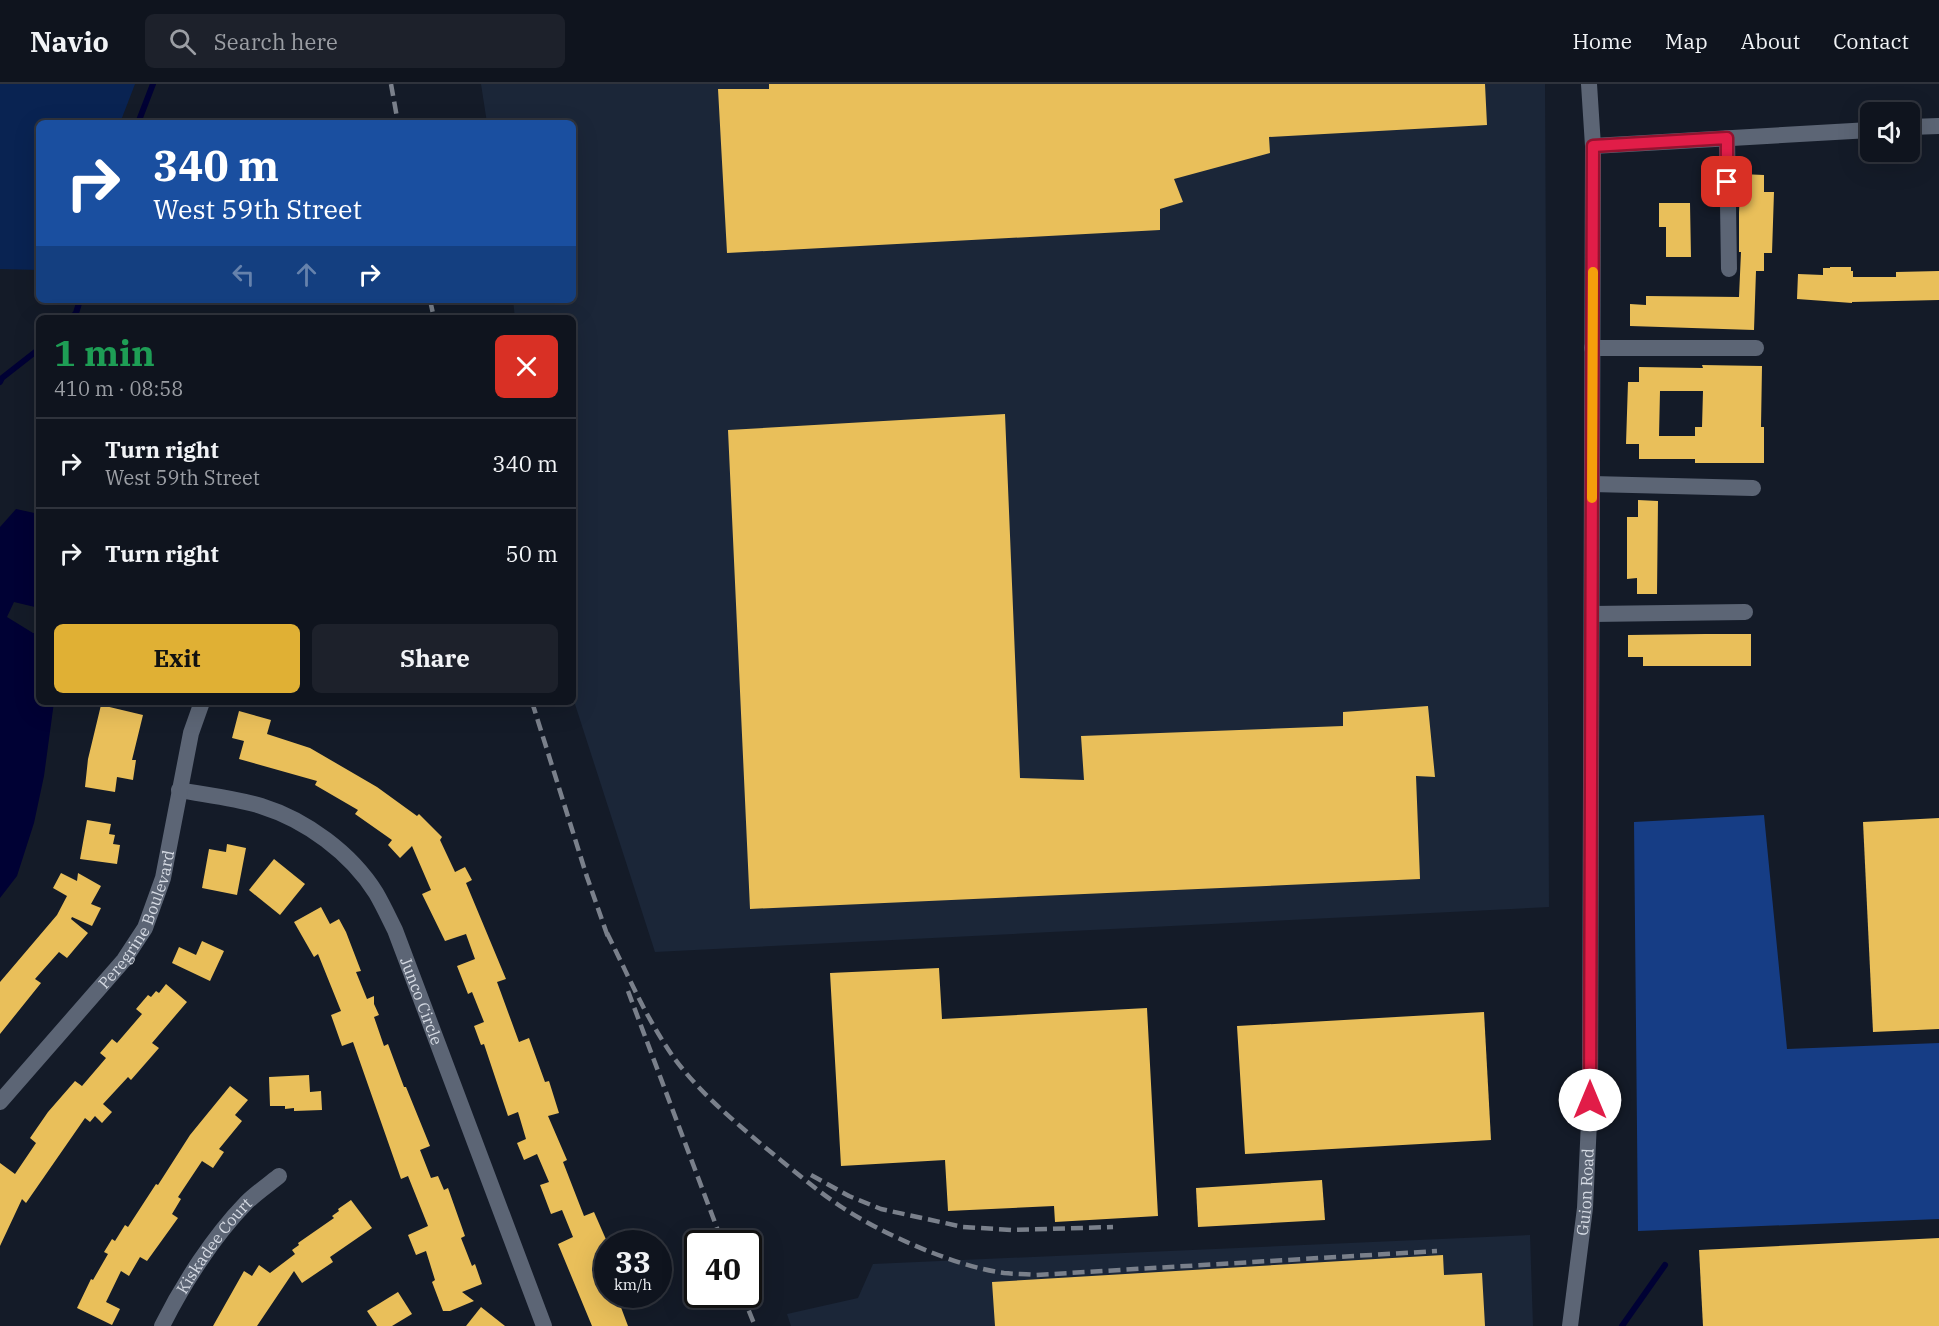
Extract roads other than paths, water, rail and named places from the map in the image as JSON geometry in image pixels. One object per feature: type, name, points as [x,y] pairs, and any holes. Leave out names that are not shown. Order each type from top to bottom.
[{"type":"street","name":"Guion Road","points":[[1570,1326],[1585,1208],[1589,1146],[1593,146],[1589,84]]},
{"type":"street","points":[[1920,127],[1939,126]]},
{"type":"street","points":[[1593,146],[1860,131]]},
{"type":"street","points":[[1727,138],[1729,269]]},
{"type":"street","points":[[1592,348],[1756,348]]},
{"type":"street","points":[[1592,484],[1753,488]]},
{"type":"street","points":[[1592,614],[1745,612]]},
{"type":"street","name":"Peregrine Boulevard","points":[[0,1102],[124,960],[145,928],[163,878],[191,733],[201,705]]},
{"type":"street","name":"Junco Circle","points":[[179,790],[261,806],[303,825],[340,852],[375,892],[395,930],[544,1326]]},
{"type":"street","name":"Kiskadee Court","points":[[162,1326],[175,1300],[227,1224],[248,1200],[279,1176]]},
{"type":"waterway","points":[[139,120],[153,84]]},
{"type":"waterway","points":[[74,315],[79,303]]},
{"type":"waterway","points":[[0,382],[36,351]]},
{"type":"waterway","points":[[1622,1326],[1665,1265]]},
{"type":"railway","points":[[391,84],[397,120]]},
{"type":"railway","points":[[431,303],[433,315]]},
{"type":"railway","points":[[533,705],[609,940]]},
{"type":"railway","points":[[607,933],[658,1033],[686,1073],[710,1098],[761,1144],[840,1206],[897,1238],[941,1256],[984,1269],[1036,1275],[1437,1251]]},
{"type":"railway","points":[[628,991],[718,1230]]},
{"type":"railway","points":[[811,1175],[849,1196],[881,1209],[963,1227],[1012,1230],[1113,1227]]},
{"type":"railway","points":[[748,1308],[755,1326]]}]
